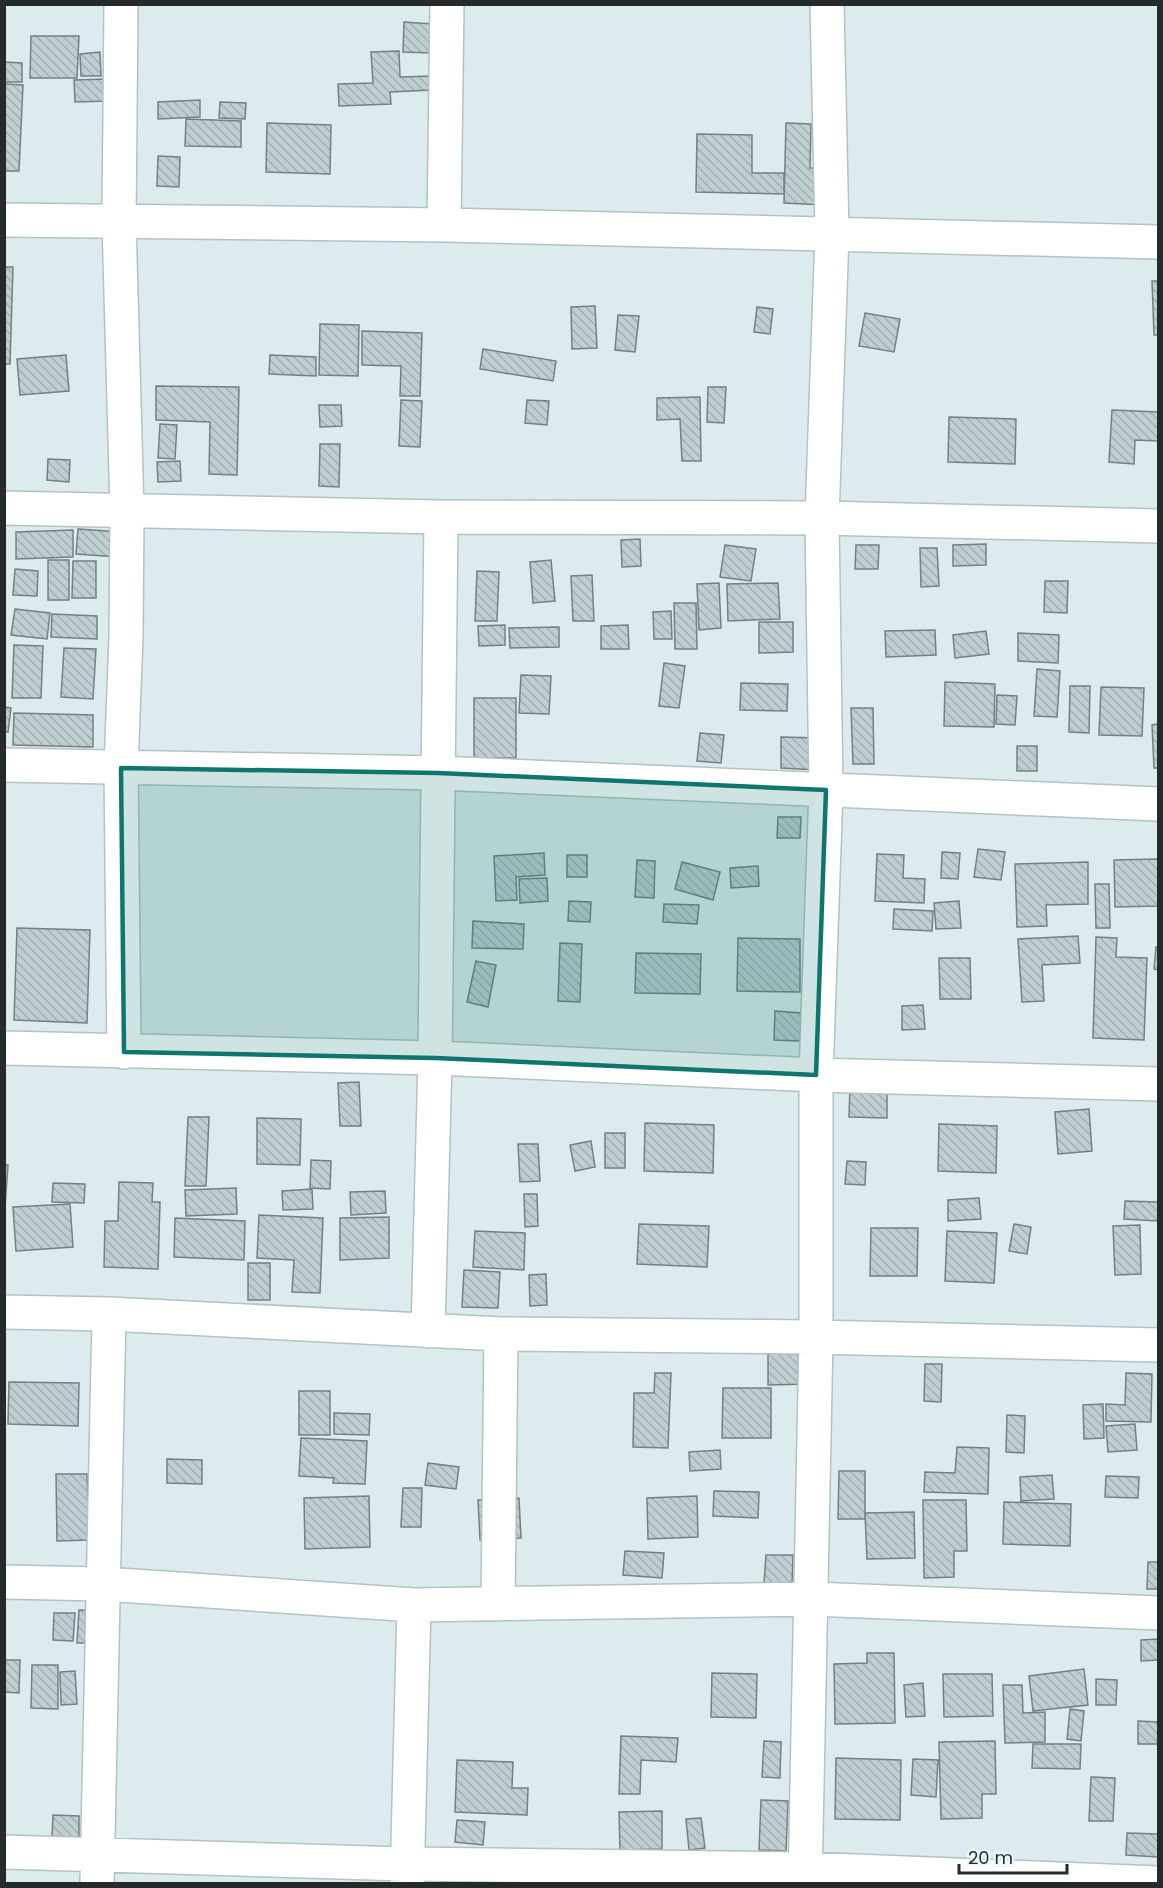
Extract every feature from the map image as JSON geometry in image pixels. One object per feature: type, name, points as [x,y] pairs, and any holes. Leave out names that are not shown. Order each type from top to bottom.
[{"type":"street","points":[[121,4],[119,221],[127,511],[126,637],[121,768],[124,1052]]},
{"type":"street","points":[[444,225],[447,4]]},
{"type":"street","points":[[806,1876],[816,1337],[816,1075],[826,790],[822,518],[832,234],[827,4]]},
{"type":"street","points":[[4,220],[444,225],[1158,242]]},
{"type":"street","points":[[4,508],[441,517],[822,518],[1158,526]]},
{"type":"street","points":[[428,1331],[435,1058],[441,517]]},
{"type":"street","points":[[4,765],[438,773],[1158,804]]},
{"type":"street","points":[[4,1048],[435,1058],[816,1075],[1158,1084]]},
{"type":"street","points":[[4,1312],[109,1314],[501,1334],[816,1337],[1158,1345]]},
{"type":"street","points":[[98,1869],[109,1314]]},
{"type":"street","points":[[498,1604],[501,1334]]},
{"type":"street","points":[[4,1582],[104,1584],[414,1605],[812,1599],[1158,1613]]},
{"type":"street","points":[[406,1874],[414,1605]]},
{"type":"street","points":[[4,1852],[98,1869],[406,1874],[806,1876],[1158,1883]]},
{"type":"highlighted area","points":[[121,768],[438,773],[826,790],[816,1075],[435,1058],[124,1052]]},
{"type":"building","points":[[404,22],[432,24],[430,53],[403,52]]},
{"type":"building","points":[[31,36],[79,36],[77,78],[30,78]]},
{"type":"building","points":[[399,51],[400,77],[432,76],[432,90],[390,92],[391,104],[339,106],[338,84],[373,83],[371,52]]},
{"type":"building","points":[[100,52],[101,76],[81,76],[80,54]]},
{"type":"building","points":[[4,62],[22,63],[22,82],[4,82]]},
{"type":"building","points":[[107,79],[107,101],[75,102],[74,80]]},
{"type":"building","points":[[5,84],[23,85],[19,171],[4,171]]},
{"type":"building","points":[[200,100],[200,117],[158,119],[158,102]]},
{"type":"building","points":[[220,102],[246,103],[245,119],[219,118]]},
{"type":"building","points":[[186,119],[241,121],[241,147],[185,146]]},
{"type":"building","points":[[267,123],[331,125],[330,174],[266,172]]},
{"type":"building","points":[[786,123],[811,124],[810,168],[826,168],[824,205],[784,203]]},
{"type":"building","points":[[697,134],[752,135],[752,173],[784,173],[784,194],[696,192]]},
{"type":"building","points":[[158,156],[180,157],[179,187],[157,186]]},
{"type":"building","points":[[4,267],[13,267],[10,364],[4,364]]},
{"type":"building","points":[[1152,281],[1158,281],[1158,335],[1154,335]]},
{"type":"building","points":[[595,306],[597,348],[572,349],[571,307]]},
{"type":"building","points":[[757,307],[773,309],[770,334],[754,332]]},
{"type":"building","points":[[865,313],[900,319],[894,352],[859,346]]},
{"type":"building","points":[[618,315],[639,316],[635,352],[615,350]]},
{"type":"building","points":[[320,324],[359,325],[358,376],[319,375]]},
{"type":"building","points":[[362,331],[422,333],[420,396],[400,396],[401,366],[362,365]]},
{"type":"building","points":[[483,349],[556,361],[553,381],[480,369]]},
{"type":"building","points":[[66,355],[69,391],[20,395],[17,359]]},
{"type":"building","points":[[270,355],[316,357],[316,376],[269,374]]},
{"type":"building","points":[[156,386],[239,387],[237,475],[209,474],[210,422],[156,420]]},
{"type":"building","points":[[708,387],[726,387],[724,423],[707,422]]},
{"type":"building","points":[[700,397],[701,461],[682,461],[680,419],[657,420],[657,398]]},
{"type":"building","points":[[401,400],[422,401],[420,447],[399,446]]},
{"type":"building","points":[[527,400],[549,401],[547,425],[525,423]]},
{"type":"building","points":[[319,405],[341,405],[342,426],[320,427]]},
{"type":"building","points":[[1112,410],[1158,412],[1158,441],[1135,440],[1134,464],[1109,462]]},
{"type":"building","points":[[949,417],[1016,419],[1015,464],[948,462]]},
{"type":"building","points":[[160,424],[177,425],[175,459],[158,458]]},
{"type":"building","points":[[320,444],[340,444],[339,487],[319,486]]},
{"type":"building","points":[[48,459],[70,460],[69,482],[47,480]]},
{"type":"building","points":[[180,461],[181,481],[158,482],[157,462]]},
{"type":"building","points":[[78,529],[120,532],[118,557],[76,554]]},
{"type":"building","points":[[73,530],[73,557],[16,559],[16,532]]},
{"type":"building","points":[[640,539],[641,566],[622,567],[621,540]]},
{"type":"building","points":[[986,544],[986,565],[953,566],[953,545]]},
{"type":"building","points":[[725,545],[756,549],[751,581],[720,577]]},
{"type":"building","points":[[856,545],[879,545],[878,569],[855,569]]},
{"type":"building","points":[[920,548],[937,548],[939,586],[921,587]]},
{"type":"building","points":[[48,560],[69,560],[69,600],[48,600]]},
{"type":"building","points":[[551,560],[555,601],[533,603],[530,562]]},
{"type":"building","points":[[73,561],[96,561],[96,598],[72,598]]},
{"type":"building","points":[[15,569],[38,571],[37,596],[13,595]]},
{"type":"building","points":[[477,571],[499,572],[497,621],[475,621]]},
{"type":"building","points":[[592,575],[594,621],[573,621],[571,576]]},
{"type":"building","points":[[1045,581],[1068,581],[1067,613],[1044,612]]},
{"type":"building","points":[[719,583],[721,628],[699,630],[697,584]]},
{"type":"building","points":[[778,583],[780,619],[728,621],[727,584]]},
{"type":"building","points":[[674,603],[696,603],[697,649],[675,649]]},
{"type":"building","points":[[15,609],[50,613],[47,639],[11,635]]},
{"type":"building","points":[[671,611],[672,639],[654,639],[653,612]]},
{"type":"building","points":[[52,614],[97,616],[97,639],[51,637]]},
{"type":"building","points":[[759,622],[793,622],[793,652],[759,653]]},
{"type":"building","points":[[505,625],[505,645],[479,646],[478,626]]},
{"type":"building","points":[[628,625],[629,649],[601,649],[601,626]]},
{"type":"building","points":[[559,627],[559,647],[510,648],[509,628]]},
{"type":"building","points":[[935,630],[936,655],[886,657],[885,631]]},
{"type":"building","points":[[986,631],[989,654],[955,658],[953,635]]},
{"type":"building","points":[[1018,633],[1059,635],[1058,663],[1018,661]]},
{"type":"building","points":[[14,645],[43,646],[41,698],[12,698]]},
{"type":"building","points":[[64,648],[96,649],[93,699],[61,697]]},
{"type":"building","points":[[664,663],[685,666],[679,708],[659,706]]},
{"type":"building","points":[[1037,669],[1060,671],[1057,717],[1034,716]]},
{"type":"building","points":[[521,675],[551,676],[549,714],[519,713]]},
{"type":"building","points":[[945,682],[995,684],[994,727],[944,726]]},
{"type":"building","points":[[741,683],[788,684],[787,711],[740,710]]},
{"type":"building","points":[[1070,686],[1090,686],[1089,733],[1069,732]]},
{"type":"building","points":[[1101,687],[1144,688],[1142,736],[1099,735]]},
{"type":"building","points":[[997,695],[1017,696],[1015,725],[996,724]]},
{"type":"building","points":[[474,698],[516,698],[516,758],[474,758]]},
{"type":"building","points":[[4,707],[11,708],[8,732],[4,731]]},
{"type":"building","points":[[851,708],[873,708],[874,764],[853,764]]},
{"type":"building","points":[[14,713],[93,715],[93,747],[13,745]]},
{"type":"building","points":[[1158,724],[1158,768],[1154,768],[1152,725]]},
{"type":"building","points":[[700,733],[724,735],[721,763],[697,761]]},
{"type":"building","points":[[781,737],[820,738],[819,770],[781,768]]},
{"type":"building","points":[[1017,746],[1037,746],[1037,771],[1017,771]]},
{"type":"building","points":[[778,817],[801,817],[800,838],[777,838]]},
{"type":"building","points":[[978,849],[1005,852],[1001,880],[974,877]]},
{"type":"building","points":[[942,852],[960,853],[958,879],[941,878]]},
{"type":"building","points":[[544,853],[545,875],[516,877],[517,900],[496,901],[494,856]]},
{"type":"building","points":[[877,854],[904,855],[903,878],[925,879],[924,903],[875,901]]},
{"type":"building","points":[[567,855],[587,855],[587,877],[567,877]]},
{"type":"building","points":[[1158,859],[1158,906],[1115,907],[1114,860]]},
{"type":"building","points":[[637,860],[655,861],[654,898],[635,897]]},
{"type":"building","points":[[682,862],[720,872],[713,900],[675,889]]},
{"type":"building","points":[[1088,862],[1088,904],[1046,905],[1047,926],[1017,927],[1015,864]]},
{"type":"building","points":[[758,866],[759,886],[731,888],[730,868]]},
{"type":"building","points":[[547,878],[548,901],[520,903],[519,879]]},
{"type":"building","points":[[1095,884],[1109,884],[1110,928],[1096,928]]},
{"type":"building","points":[[569,901],[591,902],[590,922],[568,921]]},
{"type":"building","points":[[959,901],[961,928],[936,929],[934,903]]},
{"type":"building","points":[[664,904],[699,905],[697,924],[663,922]]},
{"type":"building","points":[[894,909],[933,911],[932,931],[893,929]]},
{"type":"building","points":[[473,921],[524,924],[523,949],[472,948]]},
{"type":"building","points":[[17,928],[90,930],[87,1023],[14,1020]]},
{"type":"building","points":[[1078,936],[1080,963],[1042,965],[1044,1001],[1022,1002],[1018,939]]},
{"type":"building","points":[[1096,937],[1117,938],[1116,957],[1147,958],[1144,1040],[1093,1038]]},
{"type":"building","points":[[738,938],[800,939],[800,992],[737,991]]},
{"type":"building","points":[[560,943],[582,944],[580,1002],[558,1001]]},
{"type":"building","points":[[1156,947],[1158,947],[1158,970],[1154,969]]},
{"type":"building","points":[[636,953],[701,954],[700,994],[635,993]]},
{"type":"building","points":[[939,958],[970,958],[971,999],[940,999]]},
{"type":"building","points":[[476,961],[496,965],[488,1007],[467,1002]]},
{"type":"building","points":[[923,1005],[925,1029],[902,1030],[902,1006]]},
{"type":"building","points":[[775,1011],[802,1013],[800,1041],[774,1040]]},
{"type":"building","points":[[359,1082],[361,1126],[340,1126],[338,1083]]},
{"type":"building","points":[[850,1086],[887,1087],[887,1118],[849,1117]]},
{"type":"building","points":[[1089,1109],[1092,1151],[1058,1154],[1055,1112]]},
{"type":"building","points":[[188,1117],[209,1117],[206,1186],[185,1186]]},
{"type":"building","points":[[257,1118],[301,1119],[300,1165],[257,1164]]},
{"type":"building","points":[[645,1123],[714,1125],[713,1173],[644,1171]]},
{"type":"building","points":[[939,1124],[997,1126],[996,1173],[938,1171]]},
{"type":"building","points":[[605,1133],[625,1133],[625,1168],[605,1168]]},
{"type":"building","points":[[591,1141],[595,1167],[575,1171],[570,1145]]},
{"type":"building","points":[[518,1144],[538,1144],[540,1181],[520,1182]]},
{"type":"building","points":[[311,1160],[331,1161],[330,1189],[310,1188]]},
{"type":"building","points":[[847,1161],[866,1162],[865,1185],[845,1184]]},
{"type":"building","points":[[4,1164],[8,1165],[5,1207],[4,1207]]},
{"type":"building","points":[[119,1182],[153,1183],[152,1202],[160,1202],[158,1269],[104,1267],[105,1221],[118,1221]]},
{"type":"building","points":[[53,1183],[85,1184],[84,1203],[52,1202]]},
{"type":"building","points":[[236,1188],[237,1214],[186,1216],[185,1190]]},
{"type":"building","points":[[312,1189],[313,1209],[283,1210],[282,1191]]},
{"type":"building","points":[[385,1191],[386,1213],[351,1215],[350,1192]]},
{"type":"building","points":[[524,1194],[537,1194],[538,1226],[525,1227]]},
{"type":"building","points":[[979,1198],[981,1219],[948,1221],[948,1200]]},
{"type":"building","points":[[1125,1201],[1158,1202],[1158,1221],[1124,1219]]},
{"type":"building","points":[[70,1204],[73,1247],[16,1251],[13,1207]]},
{"type":"building","points":[[259,1215],[323,1218],[320,1293],[292,1292],[294,1260],[257,1258]]},
{"type":"building","points":[[389,1217],[389,1258],[340,1260],[340,1218]]},
{"type":"building","points":[[175,1218],[245,1221],[244,1260],[174,1257]]},
{"type":"building","points":[[639,1224],[709,1226],[707,1267],[637,1264]]},
{"type":"building","points":[[1014,1224],[1031,1227],[1027,1254],[1009,1251]]},
{"type":"building","points":[[1140,1225],[1141,1274],[1115,1275],[1113,1226]]},
{"type":"building","points":[[871,1228],[918,1228],[917,1276],[870,1276]]},
{"type":"building","points":[[475,1231],[525,1233],[524,1270],[473,1267]]},
{"type":"building","points":[[947,1231],[997,1233],[994,1283],[945,1281]]},
{"type":"building","points":[[248,1263],[270,1263],[270,1300],[248,1300]]},
{"type":"building","points":[[464,1270],[500,1272],[498,1308],[462,1307]]},
{"type":"building","points":[[546,1274],[547,1305],[530,1306],[529,1275]]},
{"type":"building","points":[[808,1350],[809,1384],[768,1385],[768,1351]]},
{"type":"building","points":[[925,1364],[942,1364],[941,1402],[924,1401]]},
{"type":"building","points":[[655,1373],[671,1373],[668,1448],[633,1447],[634,1393],[654,1393]]},
{"type":"building","points":[[1126,1373],[1152,1374],[1151,1422],[1106,1421],[1106,1404],[1125,1405]]},
{"type":"building","points":[[9,1382],[79,1383],[78,1426],[8,1424]]},
{"type":"building","points":[[723,1388],[771,1388],[771,1438],[722,1438]]},
{"type":"building","points":[[299,1391],[330,1391],[330,1435],[299,1435]]},
{"type":"building","points":[[1103,1404],[1104,1438],[1084,1439],[1083,1405]]},
{"type":"building","points":[[334,1413],[370,1414],[369,1435],[334,1434]]},
{"type":"building","points":[[1007,1415],[1025,1416],[1024,1453],[1006,1452]]},
{"type":"building","points":[[1135,1424],[1137,1450],[1108,1452],[1106,1426]]},
{"type":"building","points":[[301,1438],[367,1441],[365,1484],[333,1483],[334,1478],[299,1476]]},
{"type":"building","points":[[957,1447],[989,1448],[988,1494],[924,1492],[925,1472],[955,1473]]},
{"type":"building","points":[[720,1450],[721,1469],[690,1471],[689,1452]]},
{"type":"building","points":[[167,1459],[202,1460],[202,1484],[167,1483]]},
{"type":"building","points":[[428,1463],[459,1467],[456,1489],[425,1485]]},
{"type":"building","points":[[839,1471],[865,1471],[865,1519],[838,1519]]},
{"type":"building","points":[[56,1474],[87,1474],[89,1540],[57,1541]]},
{"type":"building","points":[[1052,1475],[1054,1499],[1021,1501],[1020,1477]]},
{"type":"building","points":[[1106,1476],[1139,1477],[1138,1498],[1105,1497]]},
{"type":"building","points":[[403,1488],[422,1488],[421,1527],[401,1527]]},
{"type":"building","points":[[714,1491],[759,1492],[758,1518],[713,1516]]},
{"type":"building","points":[[369,1496],[370,1547],[305,1549],[304,1498]]},
{"type":"building","points":[[697,1496],[698,1537],[648,1539],[647,1498]]},
{"type":"building","points":[[519,1498],[521,1538],[480,1540],[478,1500]]},
{"type":"building","points":[[923,1500],[966,1500],[967,1551],[954,1551],[954,1577],[924,1578]]},
{"type":"building","points":[[1004,1502],[1071,1504],[1070,1546],[1003,1544]]},
{"type":"building","points":[[914,1512],[915,1558],[867,1559],[865,1513]]},
{"type":"building","points":[[625,1551],[664,1553],[662,1578],[623,1575]]},
{"type":"building","points":[[766,1555],[793,1555],[792,1584],[764,1583]]},
{"type":"building","points":[[1148,1562],[1158,1562],[1158,1589],[1147,1589]]},
{"type":"building","points":[[79,1610],[97,1611],[95,1643],[77,1643]]},
{"type":"building","points":[[54,1613],[75,1613],[73,1641],[53,1640]]},
{"type":"building","points":[[1158,1639],[1158,1660],[1141,1661],[1141,1640]]},
{"type":"building","points":[[867,1653],[894,1653],[895,1723],[835,1724],[834,1664],[867,1663]]},
{"type":"building","points":[[4,1660],[20,1660],[19,1693],[4,1692]]},
{"type":"building","points":[[32,1665],[58,1665],[58,1709],[31,1708]]},
{"type":"building","points":[[1084,1669],[1088,1705],[1033,1711],[1029,1676]]},
{"type":"building","points":[[75,1671],[77,1704],[61,1705],[60,1672]]},
{"type":"building","points":[[712,1673],[757,1674],[756,1718],[711,1717]]},
{"type":"building","points":[[943,1674],[992,1674],[993,1716],[944,1717]]},
{"type":"building","points":[[1096,1679],[1117,1680],[1116,1705],[1096,1705]]},
{"type":"building","points":[[923,1683],[925,1716],[906,1717],[904,1685]]},
{"type":"building","points":[[1003,1685],[1022,1685],[1023,1713],[1045,1712],[1045,1742],[1005,1743]]},
{"type":"building","points":[[1070,1709],[1084,1711],[1081,1741],[1067,1739]]},
{"type":"building","points":[[1138,1721],[1158,1722],[1158,1744],[1138,1744]]},
{"type":"building","points":[[621,1736],[678,1738],[676,1762],[641,1760],[640,1794],[619,1794]]},
{"type":"building","points":[[764,1741],[781,1742],[780,1778],[762,1777]]},
{"type":"building","points":[[995,1741],[996,1794],[982,1794],[982,1818],[941,1819],[939,1742]]},
{"type":"building","points":[[1033,1744],[1081,1744],[1080,1769],[1032,1768]]},
{"type":"building","points":[[836,1758],[901,1760],[900,1820],[835,1819]]},
{"type":"building","points":[[913,1759],[938,1760],[936,1797],[911,1795]]},
{"type":"building","points":[[457,1760],[513,1762],[512,1788],[528,1788],[527,1815],[455,1812]]},
{"type":"building","points":[[1091,1777],[1115,1778],[1113,1821],[1089,1821]]},
{"type":"building","points":[[761,1800],[788,1801],[786,1851],[759,1850]]},
{"type":"building","points":[[662,1811],[662,1849],[620,1850],[619,1812]]},
{"type":"building","points":[[53,1815],[79,1816],[79,1839],[52,1838]]},
{"type":"building","points":[[701,1818],[705,1848],[689,1850],[686,1819]]},
{"type":"building","points":[[457,1820],[485,1822],[483,1845],[455,1842]]},
{"type":"building","points":[[1127,1833],[1158,1834],[1158,1857],[1126,1855]]}]
